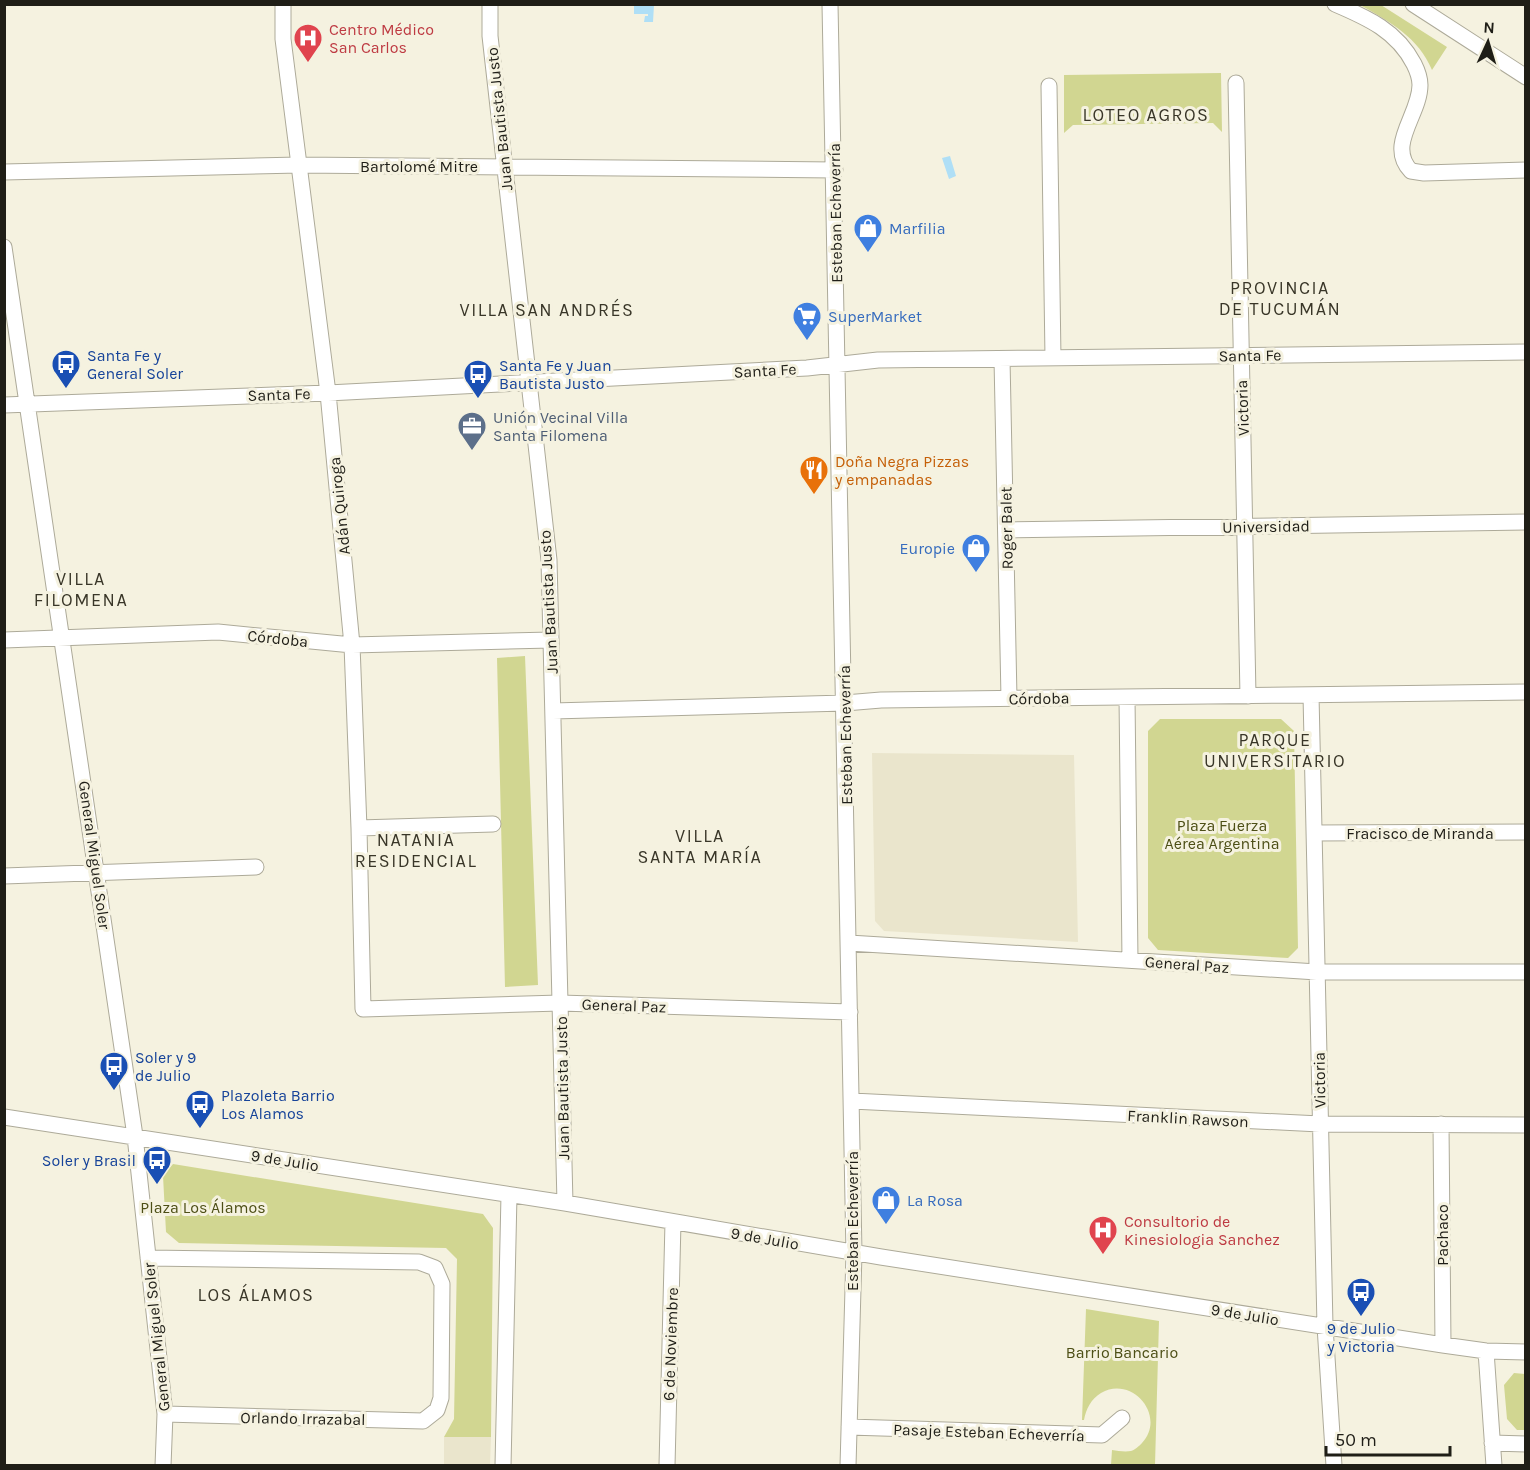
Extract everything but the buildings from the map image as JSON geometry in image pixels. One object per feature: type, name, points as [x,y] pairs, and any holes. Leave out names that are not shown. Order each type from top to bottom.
[{"type":"street","name":"Adán Quiroga","points":[[282,4],[283,39],[327,393],[352,645],[363,1009]]},
{"type":"street","name":"Juan Bautista Justo","points":[[490,4],[490,36],[549,560],[565,1203]]},
{"type":"street","name":"Esteban Echeverría","points":[[830,4],[835,170],[854,1253],[848,1466]]},
{"type":"street","points":[[1335,4],[1374,21],[1388,31],[1400,41],[1416,69],[1420,84],[1419,93],[1401,147],[1404,164],[1411,171],[1424,173],[1526,170]]},
{"type":"street","points":[[1413,4],[1526,76]]},
{"type":"street","name":"Victoria","points":[[1236,83],[1248,696]]},
{"type":"street","points":[[1049,86],[1053,358]]},
{"type":"street","name":"Bartolomé Mitre","points":[[4,172],[298,165],[835,170]]},
{"type":"street","name":"General Miguel Soler","points":[[4,247],[135,1136],[165,1414],[163,1466]]},
{"type":"street","name":"Santa Fe","points":[[4,405],[327,393],[805,368],[878,360],[1526,352]]},
{"type":"street","name":"Roger Balet","points":[[1002,359],[1009,698]]},
{"type":"street","name":"Universidad","points":[[1006,530],[1526,522]]},
{"type":"street","name":"Córdoba","points":[[4,640],[218,632],[352,645],[551,640]]},
{"type":"street","name":"Córdoba","points":[[553,711],[845,704],[881,700],[1526,692]]},
{"type":"street","name":"Victoria","points":[[1311,695],[1325,1326],[1334,1466]]},
{"type":"street","points":[[1127,697],[1130,960]]},
{"type":"street","points":[[359,828],[493,824]]},
{"type":"street","name":"Fracisco de Miranda","points":[[1314,833],[1526,832]]},
{"type":"street","points":[[4,876],[256,867]]},
{"type":"street","name":"General Paz","points":[[849,943],[1317,972],[1526,972]]},
{"type":"street","name":"General Paz","points":[[363,1009],[560,1003],[850,1012]]},
{"type":"street","name":"Franklin Rawson","points":[[852,1101],[1320,1124],[1526,1125]]},
{"type":"street","name":"9 de Julio","points":[[4,1117],[565,1203],[854,1253],[1443,1345],[1486,1351],[1526,1352]]},
{"type":"street","name":"Pachaco","points":[[1441,1125],[1443,1345]]},
{"type":"street","points":[[503,1466],[509,1195]]},
{"type":"street","name":"6 de Noviembre","points":[[667,1466],[673,1222]]},
{"type":"street","name":"Orlando Irrazabal","points":[[148,1258],[419,1262],[435,1268],[442,1284],[441,1398],[437,1410],[423,1421],[165,1414]]},
{"type":"street","points":[[1486,1351],[1494,1466]]},
{"type":"street","name":"Pasaje Esteban Echeverría","points":[[849,1427],[1102,1435],[1122,1418]]},
{"type":"street","points":[[1492,1443],[1526,1444]]},
{"type":"shaded area","points":[[872,753],[1074,755],[1078,942],[884,931],[875,921]]},
{"type":"shaded area","points":[[444,1437],[491,1437],[490,1465],[444,1466]]},
{"type":"green space","points":[[1360,5],[1381,5],[1447,47],[1432,70],[1411,40],[1392,24]]},
{"type":"green space","points":[[1221,73],[1222,132],[1213,123],[1073,125],[1064,133],[1064,75]]},
{"type":"green space","points":[[525,656],[538,985],[505,987],[497,658]]},
{"type":"green space","name":"Plaza Fuerza Aérea Argentina","points":[[1160,719],[1281,719],[1294,731],[1298,948],[1288,958],[1158,950],[1148,938],[1148,731]]},
{"type":"green space","name":"Plaza Los Álamos","points":[[173,1164],[483,1214],[493,1228],[491,1437],[444,1437],[454,1419],[457,1259],[446,1248],[179,1243],[166,1232],[163,1176]]},
{"type":"green space","name":"Barrio Bancario","points":[[1086,1309],[1159,1321],[1155,1465],[1111,1465],[1112,1450],[1124,1451],[1137,1448],[1149,1432],[1148,1411],[1134,1394],[1124,1389],[1113,1389],[1097,1395],[1082,1420]]},
{"type":"green space","points":[[1514,1373],[1525,1374],[1525,1430],[1517,1430],[1507,1419],[1504,1385]]},
{"type":"water","points":[[634,5],[654,5],[653,22],[644,22],[648,14],[634,14]]},
{"type":"water","points":[[950,156],[956,176],[949,179],[942,158]]},
{"type":"place","name":"Centro Médico San Carlos","points":[[308,64]]},
{"type":"place","name":"Marfilia","points":[[868,254]]},
{"type":"place","name":"SuperMarket","points":[[807,342]]},
{"type":"place","name":"Santa Fe y General Soler","points":[[66,390]]},
{"type":"place","name":"Santa Fe y Juan Bautista Justo","points":[[478,400]]},
{"type":"place","name":"Unión Vecinal Villa Santa Filomena","points":[[472,452]]},
{"type":"place","name":"Doña Negra Pizzas y empanadas","points":[[814,496]]},
{"type":"place","name":"Europie","points":[[976,574]]},
{"type":"place","name":"Soler y 9 de Julio","points":[[114,1092]]},
{"type":"place","name":"Plazoleta Barrio Los Alamos","points":[[200,1130]]},
{"type":"place","name":"Soler y Brasil","points":[[157,1186]]},
{"type":"place","name":"La Rosa","points":[[886,1226]]},
{"type":"place","name":"Consultorio de Kinesiologia Sanchez","points":[[1103,1256]]},
{"type":"place","name":"9 de Julio y Victoria","points":[[1361,1318]]},
{"type":"district","name":"LOTEO AGROS","points":[[1146,115]]},
{"type":"district","name":"PROVINCIA DE TUCUMÁN","points":[[1280,298]]},
{"type":"district","name":"VILLA SAN ANDRÉS","points":[[547,310]]},
{"type":"district","name":"VILLA FILOMENA","points":[[81,589]]},
{"type":"district","name":"PARQUE UNIVERSITARIO","points":[[1275,750]]},
{"type":"district","name":"VILLA SANTA MARÍA","points":[[700,846]]},
{"type":"district","name":"NATANIA RESIDENCIAL","points":[[416,850]]},
{"type":"district","name":"LOS ÁLAMOS","points":[[256,1295]]}]
